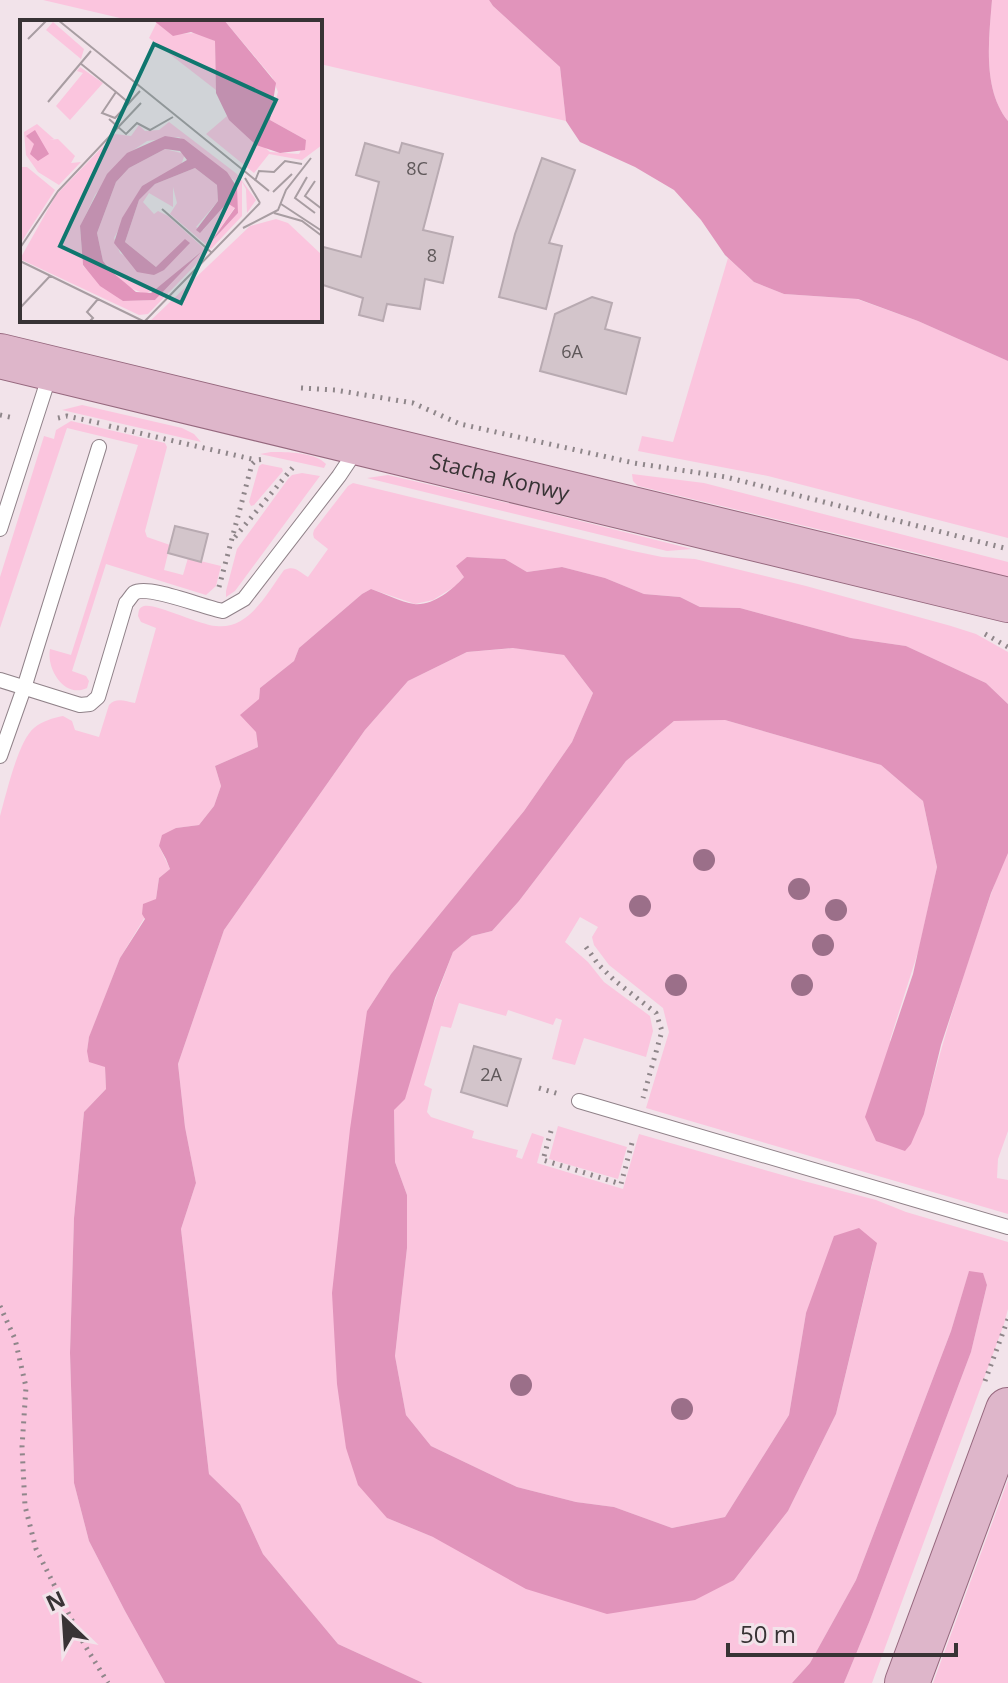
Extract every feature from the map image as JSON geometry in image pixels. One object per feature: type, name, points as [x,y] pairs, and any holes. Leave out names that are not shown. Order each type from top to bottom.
[{"type":"main road","name":"Stacha Konwy","points":[[0,356],[360,444],[998,608]]},
{"type":"main road","points":[[907,1683],[1008,1410]]},
{"type":"lane","points":[[0,529],[8,484],[35,424],[52,369]]},
{"type":"lane","points":[[0,680],[80,705],[90,704],[98,697],[126,603],[134,593],[144,590],[157,592],[223,611],[244,599],[360,444]]},
{"type":"lane","points":[[0,756],[99,447]]},
{"type":"lane","points":[[579,1101],[1008,1227]]},
{"type":"path","points":[[304,388],[413,403],[460,424],[634,463],[726,477],[1008,549]]},
{"type":"path","points":[[35,424],[67,416],[294,466],[232,541]]},
{"type":"path","points":[[214,609],[252,464],[256,460]]},
{"type":"path","points":[[998,608],[1008,647]]},
{"type":"path","points":[[551,1131],[543,1160],[621,1184],[662,1031],[656,1013],[614,980],[586,947]]},
{"type":"path","points":[[0,1306],[15,1339],[26,1387],[22,1447],[25,1506],[36,1549],[84,1644],[108,1683]]},
{"type":"shaded area","points":[[43,0],[489,0],[560,67],[566,121],[322,64],[322,20],[128,20]]},
{"type":"shaded area","points":[[489,0],[992,0],[989,47],[991,79],[994,94],[1008,121],[1008,361],[918,321],[858,299],[784,294],[754,282],[725,255],[701,220],[674,190],[635,167],[580,142],[566,121],[560,67]]},
{"type":"shaded area","points":[[992,0],[1008,0],[1008,121],[994,94],[991,79],[989,47]]},
{"type":"shaded area","points":[[728,258],[754,282],[784,294],[857,299],[918,321],[1008,361],[1008,538],[768,476],[638,451],[642,436],[673,442]]},
{"type":"shaded area","points":[[82,405],[182,428],[201,442],[62,410]]},
{"type":"shaded area","points":[[71,421],[165,443],[167,447],[145,531],[147,537],[170,545],[164,570],[183,575],[188,558],[221,566],[216,586],[206,595],[106,564],[72,671],[86,676],[89,681],[87,688],[79,690],[65,686],[54,673],[50,649],[71,655],[138,445],[67,428],[0,628],[0,577],[44,436],[54,439],[56,430]]},
{"type":"shaded area","points":[[260,454],[308,455],[326,464],[324,468]]},
{"type":"shaded area","points":[[262,464],[282,468],[283,471],[251,506],[249,502]]},
{"type":"shaded area","points":[[302,473],[320,476],[235,591],[226,597],[237,549],[288,479]]},
{"type":"shaded area","points":[[632,474],[704,483],[1008,562],[1008,577],[638,486]]},
{"type":"shaded area","points":[[388,475],[692,549],[667,551],[367,478]]},
{"type":"shaded area","points":[[353,483],[633,551],[695,559],[806,586],[976,634],[1008,652],[1008,704],[986,683],[906,646],[851,638],[740,608],[700,607],[680,597],[644,594],[605,578],[562,567],[527,572],[505,559],[468,557],[464,577],[433,600],[415,604],[371,589],[299,648],[294,661],[260,688],[256,732],[258,747],[215,766],[221,786],[214,806],[199,825],[176,828],[159,846],[170,869],[159,878],[156,899],[120,958],[89,1038],[87,1051],[105,1067],[106,1089],[84,1112],[74,1218],[70,1353],[74,1483],[89,1541],[165,1683],[0,1683],[0,816],[9,782],[23,744],[37,726],[63,716],[72,721],[75,730],[99,737],[109,705],[118,700],[135,703],[156,628],[141,622],[138,616],[141,608],[150,606],[216,626],[238,622],[264,599],[284,570],[294,569],[308,577],[328,549],[314,538],[314,530]]},
{"type":"shaded area","points":[[467,557],[505,559],[527,572],[562,567],[605,578],[644,594],[680,597],[700,607],[740,608],[851,638],[906,646],[986,683],[1008,704],[1008,853],[991,893],[941,1045],[924,1114],[905,1151],[876,1141],[865,1117],[913,974],[937,867],[923,801],[881,765],[725,720],[674,721],[626,761],[519,901],[492,931],[472,936],[453,952],[435,998],[405,1099],[394,1110],[395,1162],[407,1195],[407,1248],[395,1356],[406,1415],[431,1446],[517,1487],[576,1502],[614,1507],[672,1528],[725,1517],[789,1415],[806,1313],[834,1236],[859,1228],[877,1243],[836,1414],[788,1511],[734,1580],[695,1600],[607,1614],[526,1589],[433,1537],[387,1518],[358,1485],[346,1448],[337,1384],[332,1293],[367,1011],[391,974],[524,811],[572,742],[593,693],[564,655],[513,648],[467,652],[408,681],[365,730],[224,930],[178,1064],[185,1127],[196,1183],[181,1229],[209,1474],[240,1504],[263,1554],[338,1644],[423,1683],[165,1683],[89,1541],[74,1483],[70,1353],[74,1218],[84,1112],[106,1089],[105,1067],[89,1062],[89,1037],[120,958],[145,919],[143,904],[156,899],[159,878],[170,869],[159,846],[162,835],[176,828],[199,825],[214,806],[221,786],[215,766],[258,747],[256,732],[240,715],[259,699],[260,688],[294,661],[299,648],[362,594],[371,589],[414,604],[435,600],[464,577],[456,566]]},
{"type":"shaded area","points":[[515,648],[564,655],[593,693],[572,742],[524,811],[391,974],[367,1011],[387,1518],[433,1537],[734,1580],[788,1511],[836,1414],[873,1261],[806,1313],[789,1415],[725,1517],[672,1528],[614,1507],[576,1502],[517,1487],[431,1446],[406,1415],[395,1356],[407,1248],[407,1195],[395,1162],[394,1110],[453,952],[472,936],[492,931],[519,901],[626,761],[674,721],[725,720],[881,765],[923,801],[937,867],[919,949],[890,1040],[924,1114],[961,983],[1008,852],[1008,1131],[998,1159],[997,1178],[1008,1180],[1008,1214],[646,1108],[669,1032],[663,1008],[609,965],[594,945],[592,937],[598,927],[580,917],[565,942],[588,962],[604,982],[650,1016],[653,1031],[646,1057],[584,1038],[575,1065],[552,1059],[562,1020],[556,1018],[553,1025],[508,1010],[506,1016],[459,1003],[451,1028],[441,1026],[424,1085],[432,1089],[427,1112],[431,1117],[474,1131],[472,1138],[518,1150],[516,1157],[522,1159],[532,1133],[544,1137],[537,1163],[623,1189],[639,1134],[876,1200],[1008,1242],[1008,1309],[1004,1324],[872,1683],[844,1683],[971,1352],[987,1285],[983,1274],[969,1272],[951,1331],[856,1580],[810,1663],[792,1683],[423,1683],[338,1644],[263,1554],[240,1504],[209,1474],[181,1229],[196,1183],[185,1127],[178,1064],[224,930],[365,730],[408,681],[467,652]]},
{"type":"shaded area","points":[[558,1126],[627,1147],[618,1179],[549,1159]]},
{"type":"shaded area","points":[[969,1271],[983,1273],[987,1285],[971,1352],[844,1683],[792,1683],[810,1663],[856,1580],[951,1331]]},
{"type":"shaded area","points":[[1008,1480],[1008,1683],[933,1683]]},
{"type":"building","points":[[365,143],[399,153],[402,143],[443,154],[423,230],[453,237],[443,283],[425,279],[420,309],[387,304],[383,321],[359,315],[363,298],[322,285],[322,247],[361,257],[379,182],[356,175]]},
{"type":"building","points":[[542,158],[575,170],[549,243],[562,246],[546,309],[499,297],[515,234]]},
{"type":"building","points":[[592,297],[612,303],[605,329],[640,338],[626,394],[540,371],[555,314]]},
{"type":"building","points":[[175,526],[208,534],[201,562],[168,553]]},
{"type":"building","points":[[474,1046],[521,1059],[507,1106],[461,1092]]}]
